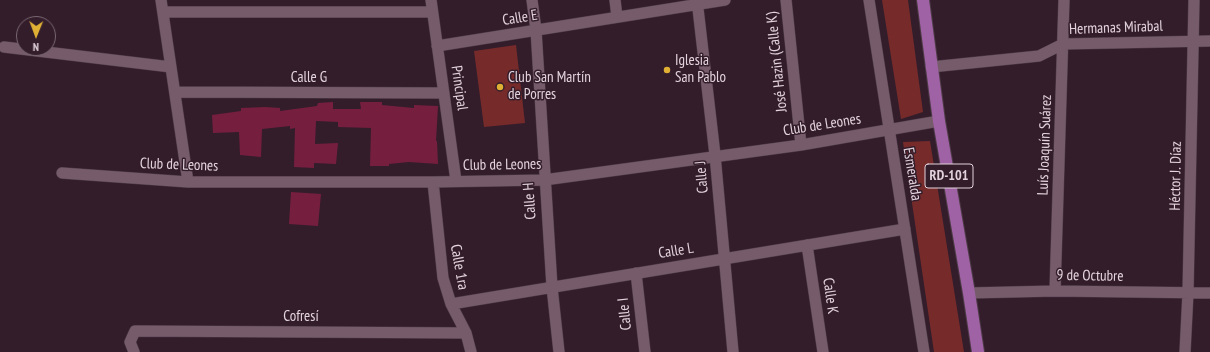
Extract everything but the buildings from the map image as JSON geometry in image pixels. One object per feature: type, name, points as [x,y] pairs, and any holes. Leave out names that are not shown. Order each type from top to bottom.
[{"type":"main road","name":"RD-101","points":[[923,0],[939,121],[978,352]]},
{"type":"street","points":[[161,0],[188,182]]},
{"type":"street","name":"Principal","points":[[431,0],[456,181]]},
{"type":"street","name":"Calle H","points":[[532,0],[536,30],[544,180],[552,287],[559,352]]},
{"type":"street","points":[[615,0],[617,17]]},
{"type":"street","name":"Calle E","points":[[437,46],[617,17],[697,2],[725,0]]},
{"type":"street","name":"José Hazin (Calle K)","points":[[786,0],[801,145]]},
{"type":"street","name":"Esmeralda","points":[[869,0],[924,352]]},
{"type":"street","name":"Luís Joaquín Suárez","points":[[1055,291],[1064,0]]},
{"type":"street","name":"Héctor J. Díaz","points":[[1185,352],[1188,293],[1194,0]]},
{"type":"street","name":"Calle J","points":[[697,2],[715,155],[733,352]]},
{"type":"street","points":[[163,12],[432,12]]},
{"type":"street","name":"Hermanas Mirabal","points":[[931,67],[1039,56],[1063,44],[1193,40],[1210,41]]},
{"type":"street","points":[[4,47],[171,67]]},
{"type":"street","name":"Calle G","points":[[174,92],[444,93]]},
{"type":"street","name":"Club de Leones","points":[[62,173],[188,182],[433,182],[544,180],[715,155],[801,145],[939,121]]},
{"type":"street","name":"Calle 1ra","points":[[433,182],[443,278],[451,304],[466,333],[471,352]]},
{"type":"street","name":"Calle L","points":[[451,304],[905,228]]},
{"type":"street","name":"Calle K","points":[[807,245],[822,352]]},
{"type":"street","name":"Calle I","points":[[636,273],[644,352]]},
{"type":"street","name":"9 de Octubre","points":[[969,293],[1055,291],[1210,293]]},
{"type":"street","name":"Cofresí","points":[[134,352],[130,342],[135,331],[466,333]]},
{"type":"shaded area","points":[[882,0],[908,0],[923,112],[901,119]]},
{"type":"shaded area","name":"Club San Martín de Porres","points":[[516,45],[525,123],[484,127],[474,51]]},
{"type":"shaded area","points":[[930,141],[964,352],[934,352],[903,142]]},
{"type":"place","name":"Iglesia San Pablo","points":[[667,70]]},
{"type":"place","name":"Club San Martín de Porres","points":[[500,87]]}]
